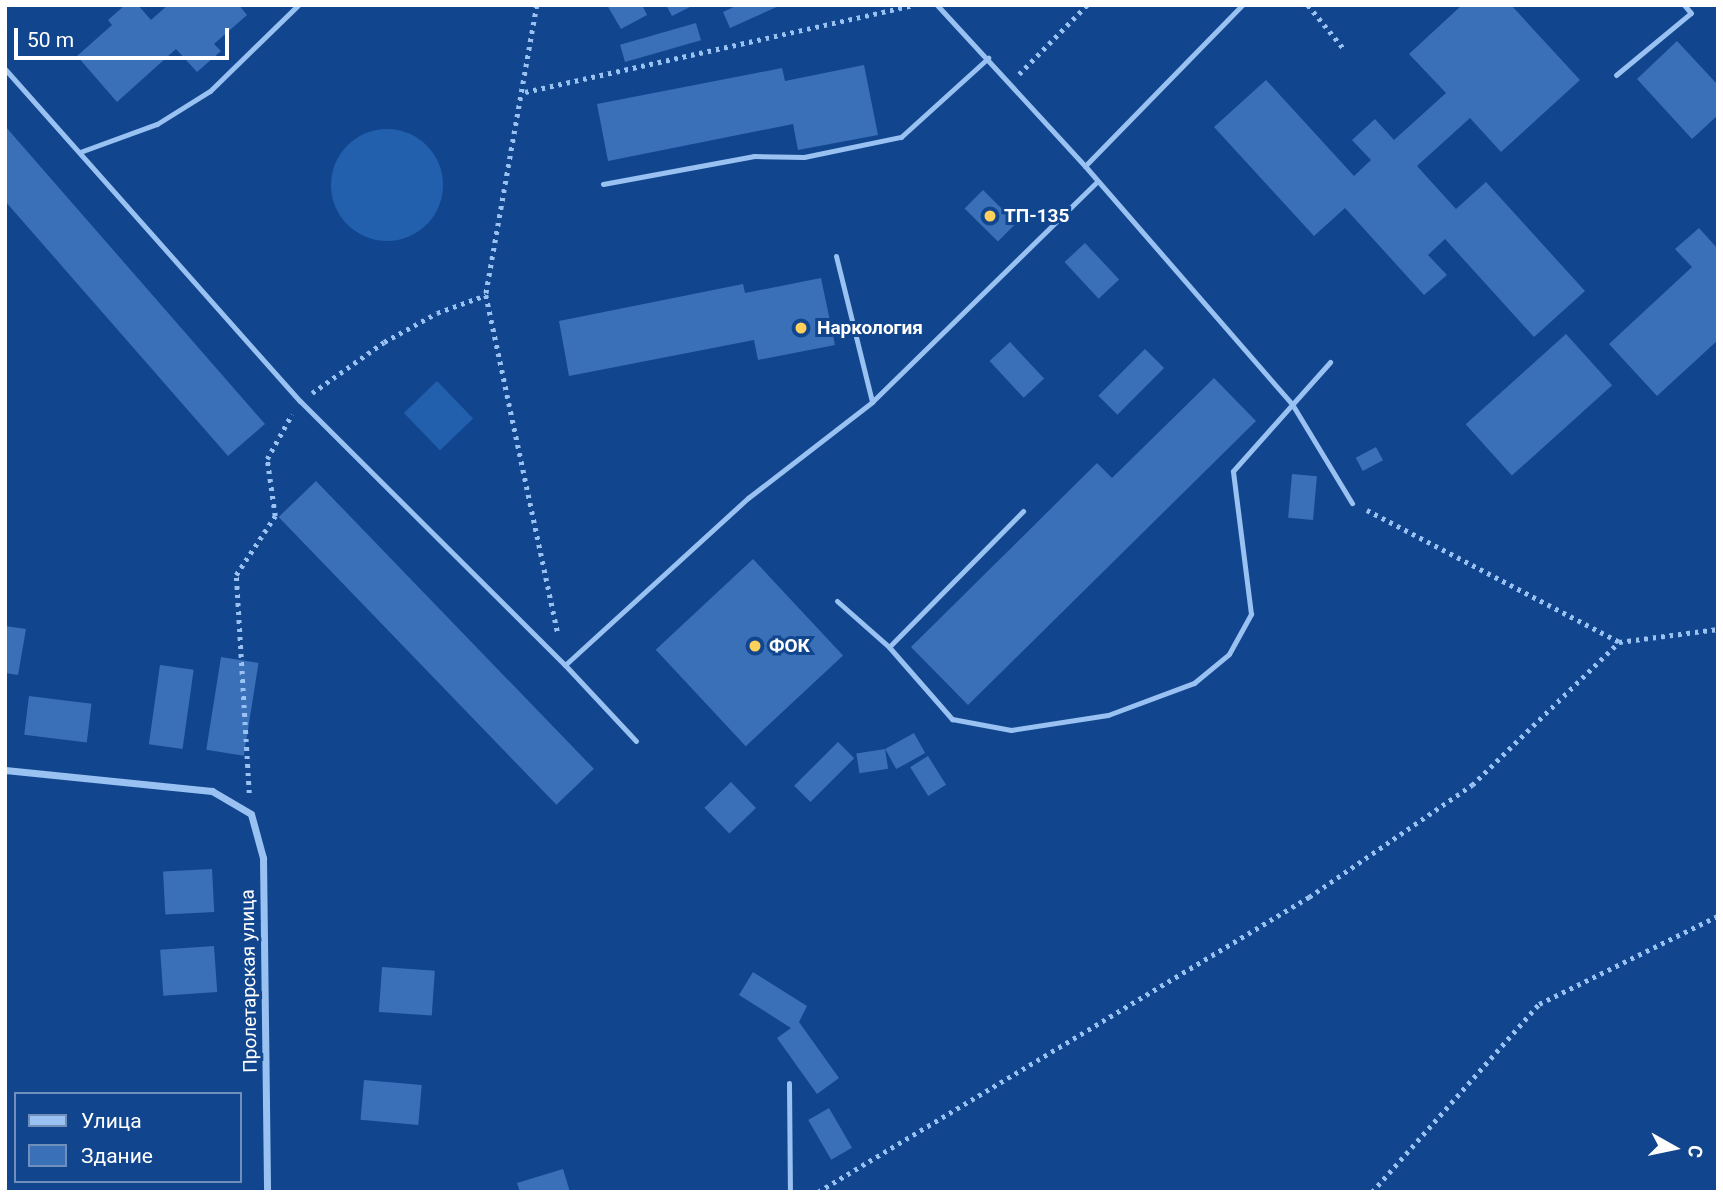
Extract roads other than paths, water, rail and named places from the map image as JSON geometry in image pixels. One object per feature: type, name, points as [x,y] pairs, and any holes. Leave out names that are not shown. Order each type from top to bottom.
[{"type":"street","name":"Пролетарская улица","points":[[5,770],[212,791],[251,814],[263,858],[267,1192]]},
{"type":"lane","points":[[80,152],[158,124],[211,91],[298,5]]},
{"type":"lane","points":[[937,5],[1085,166],[1096,183],[1292,404],[1352,503]]},
{"type":"lane","points":[[1085,166],[1242,5]]},
{"type":"lane","points":[[1616,75],[1691,13],[1684,5]]},
{"type":"lane","points":[[603,184],[754,156],[804,157],[901,137],[988,58]]},
{"type":"lane","points":[[5,69],[300,401],[565,665],[636,741]]},
{"type":"lane","points":[[565,665],[748,498],[872,402],[1096,183]]},
{"type":"lane","points":[[836,256],[872,402]]},
{"type":"lane","points":[[837,601],[889,647],[952,719],[1011,730],[1108,715],[1194,683],[1229,654],[1251,614],[1233,471],[1330,362]]},
{"type":"lane","points":[[889,647],[1023,511]]},
{"type":"lane","points":[[789,1083],[790,1192]]},
{"type":"place","name":"ТП-135","points":[[990,216]]},
{"type":"place","name":"Наркология","points":[[801,328]]},
{"type":"place","name":"ФОК","points":[[755,646]]}]
